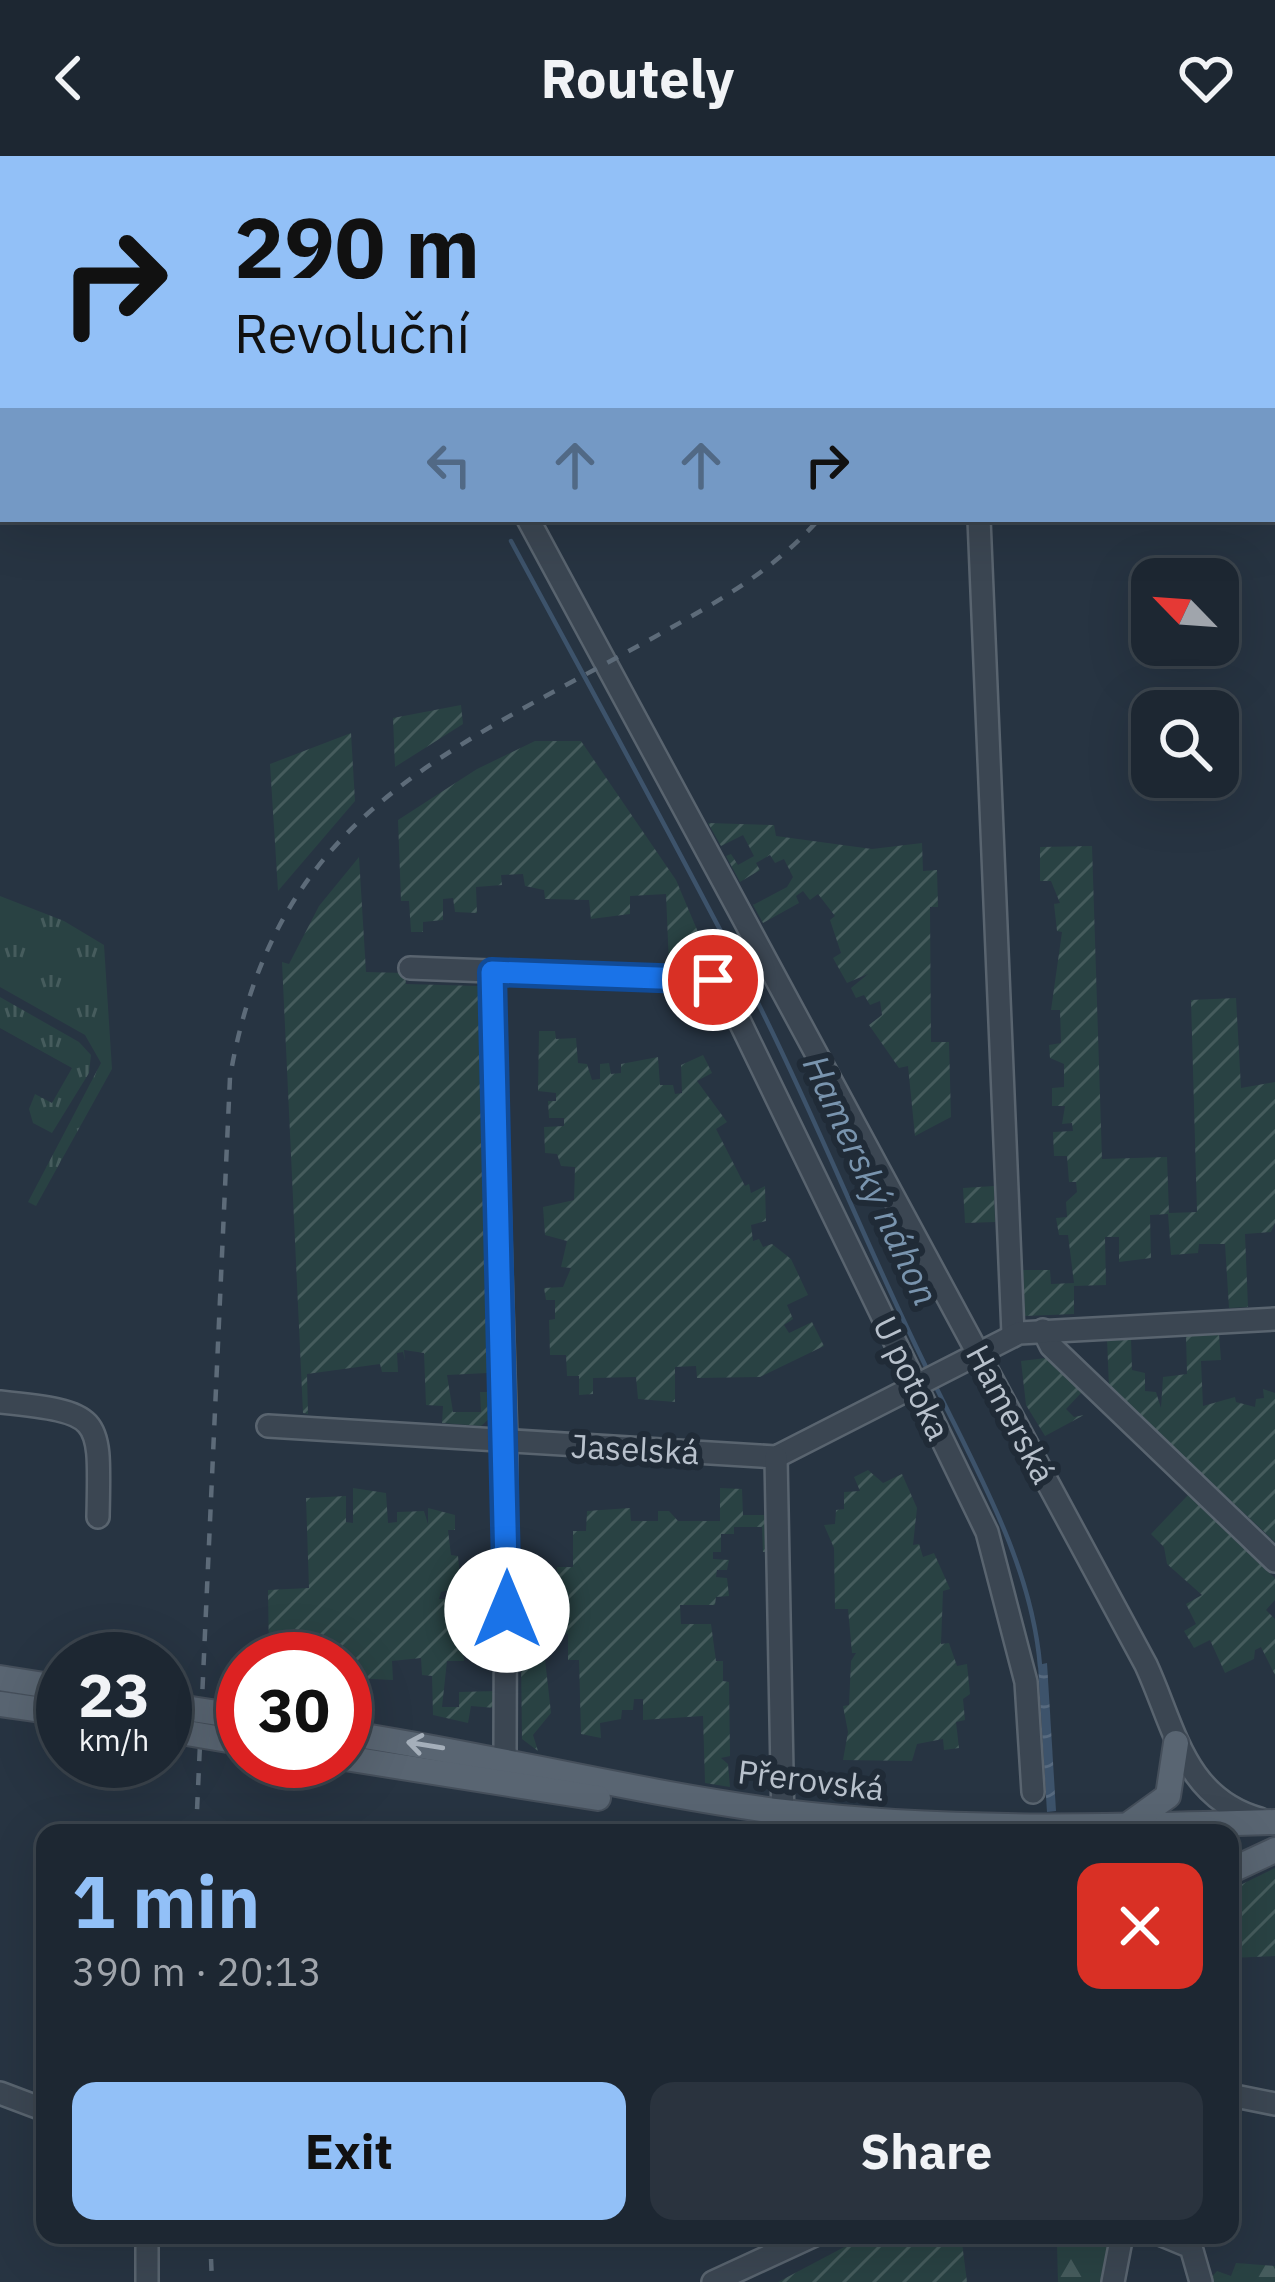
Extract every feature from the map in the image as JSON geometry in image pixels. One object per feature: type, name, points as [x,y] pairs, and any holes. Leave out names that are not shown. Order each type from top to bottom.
[{"type":"main road","points":[[0,1678],[36,1684]]},
{"type":"main road","points":[[0,1703],[36,1709]]},
{"type":"main road","name":"Přerovská","points":[[372,1738],[505,1760],[808,1824]]},
{"type":"main road","points":[[1118,1824],[1145,1817],[1164,1801],[1175,1774],[1176,1744]]},
{"type":"main road","points":[[1176,1744],[1188,1824]]},
{"type":"main road","name":"Přerovská","points":[[372,1762],[783,1818],[890,1824]]},
{"type":"main road","name":"Přerovská","points":[[1239,1832],[1274,1835]]},
{"type":"main road","points":[[1239,1845],[1274,1835]]},
{"type":"main road","points":[[1239,1863],[1274,1835]]},
{"type":"street","name":"Hamerská","points":[[530,522],[1146,1665],[1176,1744],[1211,1796],[1274,1835]]},
{"type":"street","points":[[979,522],[1013,1334]]},
{"type":"street","points":[[410,968],[492,972],[506,1442],[505,1760]]},
{"type":"street","name":"U potoka","points":[[492,972],[707,979],[722,985],[926,1381],[987,1532],[1026,1682],[1033,1792]]},
{"type":"street","points":[[783,1818],[776,1457],[1013,1334],[1275,1319]]},
{"type":"street","points":[[1042,1330],[1053,1348],[1275,1562]]},
{"type":"street","points":[[0,1402],[67,1411],[93,1427],[99,1444],[98,1517]]},
{"type":"street","name":"Jaselská","points":[[268,1426],[776,1457]]},
{"type":"street","points":[[0,2093],[36,2107]]},
{"type":"street","points":[[1239,2098],[1275,2104]]},
{"type":"street","points":[[147,2244],[147,2282]]},
{"type":"street","points":[[713,2282],[774,2244]]},
{"type":"street","points":[[1113,2282],[1120,2244]]},
{"type":"street","points":[[1187,2244],[1201,2282]]},
{"type":"green space","points":[[461,705],[463,724],[395,767],[393,718]]},
{"type":"green space","points":[[351,733],[355,801],[278,891],[270,764]]},
{"type":"green space","points":[[535,741],[581,741],[676,880],[712,965],[669,965],[666,894],[630,896],[630,914],[591,919],[589,900],[545,899],[544,890],[525,886],[523,874],[501,875],[502,885],[476,887],[477,913],[455,912],[453,898],[443,899],[443,920],[423,922],[423,932],[411,932],[409,901],[401,901],[398,820],[477,769]]},
{"type":"green space","points":[[708,823],[774,825],[776,836],[872,849],[922,843],[923,871],[937,870],[938,907],[930,907],[931,1042],[949,1042],[951,1117],[915,1136],[908,1066],[899,1068],[869,1025],[882,1015],[880,1001],[870,1005],[864,995],[856,998],[851,988],[868,974],[847,983],[833,958],[841,953],[830,920],[835,916],[818,894],[810,900],[803,891],[796,896],[799,903],[763,923],[753,905],[787,887],[793,877],[784,859],[775,863],[770,855],[756,863],[760,870],[740,882],[726,856],[731,854],[738,865],[754,856],[743,835],[721,846]]},
{"type":"green space","points":[[1092,846],[1102,1159],[1167,1157],[1169,1213],[1197,1212],[1191,1000],[1236,998],[1241,1088],[1275,1082],[1275,1223],[1271,1232],[1245,1234],[1248,1307],[1229,1308],[1225,1244],[1199,1244],[1198,1253],[1171,1255],[1168,1214],[1150,1215],[1151,1258],[1119,1262],[1119,1237],[1105,1237],[1106,1285],[1074,1286],[1074,1314],[1025,1316],[1023,1270],[1050,1270],[1051,1284],[1074,1283],[1068,1235],[1059,1235],[1056,1218],[1067,1217],[1066,1202],[1077,1192],[1076,1182],[1069,1182],[1067,1156],[1054,1156],[1053,1132],[1073,1131],[1072,1123],[1062,1124],[1065,1106],[1052,1106],[1052,1088],[1064,1087],[1064,1064],[1050,1058],[1049,1045],[1061,1043],[1060,1010],[1051,1010],[1062,932],[1057,931],[1054,904],[1060,903],[1051,881],[1040,881],[1040,847]]},
{"type":"green space","points":[[359,857],[366,972],[405,973],[406,984],[479,986],[488,1373],[447,1375],[453,1412],[481,1412],[480,1392],[489,1392],[490,1418],[481,1426],[442,1423],[443,1406],[426,1405],[424,1353],[404,1350],[405,1361],[403,1352],[397,1353],[398,1372],[382,1372],[380,1364],[307,1374],[308,1414],[303,1413],[282,962],[289,964],[319,906]]},
{"type":"green space","points":[[0,896],[64,921],[104,945],[112,1069],[36,1206],[28,1202],[101,1063],[85,1035],[0,987]]},
{"type":"green space","points":[[0,997],[79,1042],[91,1055],[89,1073],[52,1133],[33,1123],[29,1109],[35,1094],[52,1103],[72,1068],[0,1028]]},
{"type":"green space","points":[[539,1031],[555,1031],[556,1039],[576,1038],[578,1063],[587,1064],[592,1080],[600,1079],[600,1064],[609,1063],[611,1074],[621,1073],[621,1064],[658,1057],[660,1085],[673,1085],[675,1094],[682,1093],[681,1065],[703,1055],[712,1073],[697,1081],[727,1122],[716,1129],[751,1193],[765,1186],[766,1221],[751,1225],[753,1241],[759,1239],[763,1247],[772,1244],[791,1259],[808,1295],[787,1305],[793,1319],[784,1325],[789,1333],[812,1322],[824,1346],[760,1377],[697,1378],[696,1366],[675,1367],[675,1402],[638,1399],[636,1377],[593,1378],[593,1394],[579,1395],[579,1376],[567,1376],[566,1355],[550,1355],[549,1320],[555,1319],[555,1300],[546,1300],[544,1288],[563,1287],[571,1268],[561,1267],[567,1241],[545,1235],[543,1207],[574,1200],[575,1167],[561,1166],[557,1154],[545,1153],[544,1127],[564,1126],[564,1118],[549,1118],[548,1101],[556,1101],[556,1093],[538,1091]]},
{"type":"green space","points":[[994,1186],[995,1222],[965,1223],[963,1188]]},
{"type":"green space","points":[[1219,1334],[1221,1360],[1201,1361],[1203,1406],[1235,1397],[1236,1402],[1255,1407],[1256,1399],[1264,1398],[1263,1389],[1275,1393],[1275,1542],[1109,1387],[1107,1339],[1131,1338],[1132,1370],[1145,1373],[1145,1391],[1156,1392],[1161,1408],[1163,1377],[1187,1374],[1186,1336]]},
{"type":"green space","points":[[1046,1358],[1082,1392],[1066,1409],[1074,1417],[1084,1415],[1045,1436],[1026,1405],[1021,1361]]},
{"type":"green space","points":[[868,1470],[883,1483],[902,1474],[917,1508],[913,1545],[919,1544],[923,1557],[934,1553],[950,1589],[943,1591],[941,1644],[949,1643],[957,1666],[967,1664],[970,1694],[963,1699],[965,1720],[956,1722],[959,1748],[944,1750],[943,1739],[917,1744],[912,1761],[843,1760],[848,1732],[843,1706],[849,1705],[851,1661],[856,1653],[852,1653],[848,1609],[835,1609],[834,1548],[824,1525],[835,1524],[836,1510],[844,1509],[844,1492],[860,1491],[854,1477]]},
{"type":"green space","points":[[353,1488],[386,1493],[388,1523],[397,1522],[397,1512],[424,1511],[428,1524],[428,1508],[455,1515],[455,1530],[448,1530],[451,1555],[458,1556],[461,1587],[441,1592],[439,1599],[459,1599],[459,1624],[449,1629],[452,1637],[462,1637],[464,1661],[447,1661],[442,1707],[459,1707],[459,1692],[495,1691],[495,1708],[471,1706],[468,1723],[433,1715],[432,1676],[422,1675],[421,1658],[392,1661],[393,1680],[372,1679],[372,1632],[269,1632],[268,1590],[309,1588],[306,1498],[346,1496],[346,1522],[353,1523]]},
{"type":"green space","points":[[720,1488],[742,1489],[743,1515],[767,1515],[768,1552],[763,1552],[762,1527],[734,1527],[734,1534],[721,1534],[721,1552],[713,1552],[713,1559],[729,1560],[727,1570],[717,1570],[716,1577],[727,1578],[729,1596],[716,1597],[715,1605],[680,1605],[681,1624],[711,1624],[716,1661],[723,1661],[723,1681],[729,1682],[730,1756],[721,1758],[728,1764],[730,1787],[705,1783],[703,1716],[643,1720],[643,1699],[634,1699],[633,1710],[622,1710],[621,1719],[600,1723],[601,1738],[581,1734],[579,1660],[568,1660],[568,1634],[558,1633],[557,1567],[573,1567],[573,1531],[586,1531],[587,1511],[630,1508],[631,1521],[658,1521],[658,1511],[669,1511],[678,1521],[720,1521]]},
{"type":"green space","points":[[1188,1495],[1275,1578],[1275,1600],[1266,1610],[1275,1619],[1275,1675],[1261,1647],[1255,1650],[1254,1659],[1225,1673],[1210,1640],[1194,1648],[1184,1631],[1196,1624],[1186,1604],[1202,1595],[1167,1564],[1164,1547],[1151,1534]]},
{"type":"green space","points":[[521,1659],[545,1659],[551,1713],[533,1735],[538,1751],[522,1739]]},
{"type":"green space","points":[[1275,1868],[1275,1956],[1239,1958],[1239,1886]]},
{"type":"green space","points":[[850,2244],[962,2244],[967,2282],[778,2282]]},
{"type":"green space","points":[[1057,2244],[1111,2244],[1105,2282],[1058,2282]]},
{"type":"green space","points":[[1236,2263],[1275,2266],[1275,2282],[1207,2282],[1217,2271],[1231,2276]]},
{"type":"water","points":[[1047,1663],[1056,1811],[1047,1812],[1038,1665]]},
{"type":"waterway","name":"Hamerský náhon","points":[[511,541],[756,999],[928,1371]]},
{"type":"waterway","name":"Hamerský náhon","points":[[936,1387],[1015,1557],[1040,1666]]},
{"type":"railway","points":[[196,1824],[230,1077],[252,988],[285,915],[328,855],[378,804],[437,760],[717,601],[761,572],[816,522]]},
{"type":"railway","points":[[210,2244],[212,2282]]},
{"type":"route","points":[[507,1610],[492,972],[713,980]]}]
